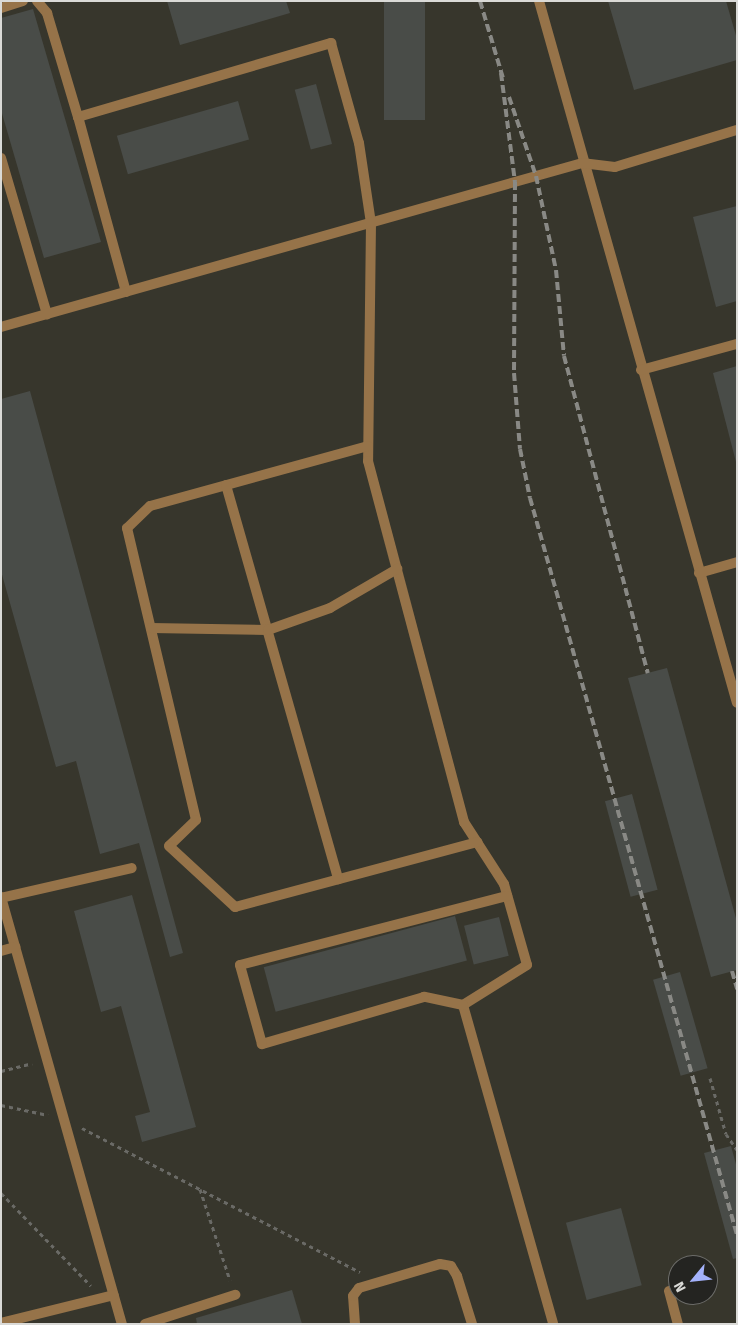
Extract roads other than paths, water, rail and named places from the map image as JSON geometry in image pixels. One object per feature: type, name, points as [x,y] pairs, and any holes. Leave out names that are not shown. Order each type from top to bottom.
[{"type":"lane","points":[[1,8],[23,1]]},
{"type":"lane","points":[[36,1],[47,13],[126,292]]},
{"type":"lane","points":[[539,1],[582,163],[737,703]]},
{"type":"lane","points":[[78,117],[331,43],[359,143],[371,222],[368,461],[464,822],[504,884],[526,965],[463,1006],[424,997],[262,1044],[240,965],[507,896]]},
{"type":"lane","points":[[1,327],[582,163],[615,167],[737,130]]},
{"type":"lane","points":[[1,158],[47,314]]},
{"type":"lane","points":[[641,370],[737,344]]},
{"type":"lane","points":[[368,446],[150,506],[127,528],[196,820],[169,846],[235,907],[477,842]]},
{"type":"lane","points":[[226,485],[338,879]]},
{"type":"lane","points":[[699,573],[737,562]]},
{"type":"lane","points":[[151,628],[268,630],[330,608],[397,569]]},
{"type":"lane","points":[[122,1324],[1,897],[132,868]]},
{"type":"lane","points":[[1,951],[15,948]]},
{"type":"lane","points":[[463,1006],[553,1324]]},
{"type":"lane","points":[[355,1324],[353,1296],[359,1288],[440,1264],[451,1266],[472,1324]]},
{"type":"lane","points":[[1,1323],[114,1295]]},
{"type":"lane","points":[[145,1324],[235,1295]]},
{"type":"lane","points":[[672,1305],[678,1324]]},
{"type":"railway","points":[[480,1],[503,78]]},
{"type":"railway","points":[[501,73],[515,182],[514,373],[520,449],[530,498],[737,1235]]},
{"type":"railway","points":[[509,97],[536,176],[556,270],[564,356],[648,673]]},
{"type":"railway","points":[[732,971],[737,989]]}]
